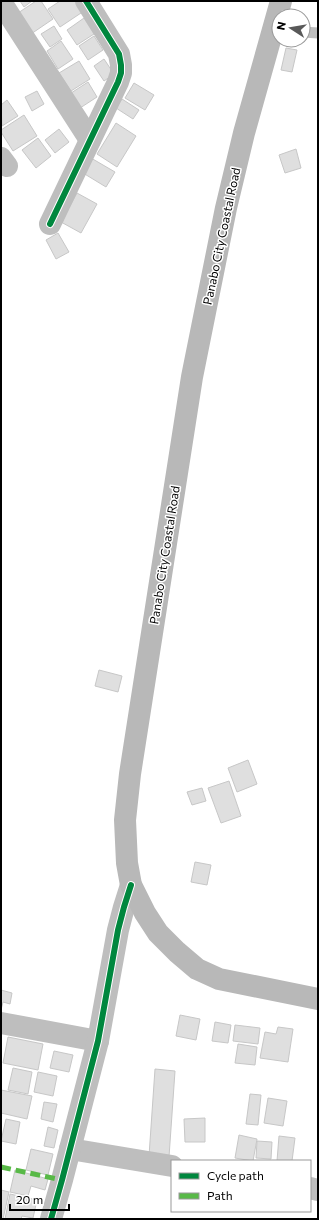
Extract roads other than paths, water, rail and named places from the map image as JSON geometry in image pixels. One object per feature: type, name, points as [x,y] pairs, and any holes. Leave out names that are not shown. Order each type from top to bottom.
[{"type":"main road","name":"Panabo City Coastal Road","points":[[271,48],[244,133],[228,201],[192,377],[130,774],[125,820],[127,863],[131,885],[145,913],[158,933],[197,969],[219,979],[318,999]]},
{"type":"street","points":[[50,224],[121,73],[119,54],[86,1]]},
{"type":"street","points":[[1,2],[90,140]]},
{"type":"street","points":[[51,1219],[98,1041],[118,930],[131,885]]},
{"type":"street","points":[[2,1028],[98,1041]]},
{"type":"street","points":[[70,1149],[171,1166]]}]
